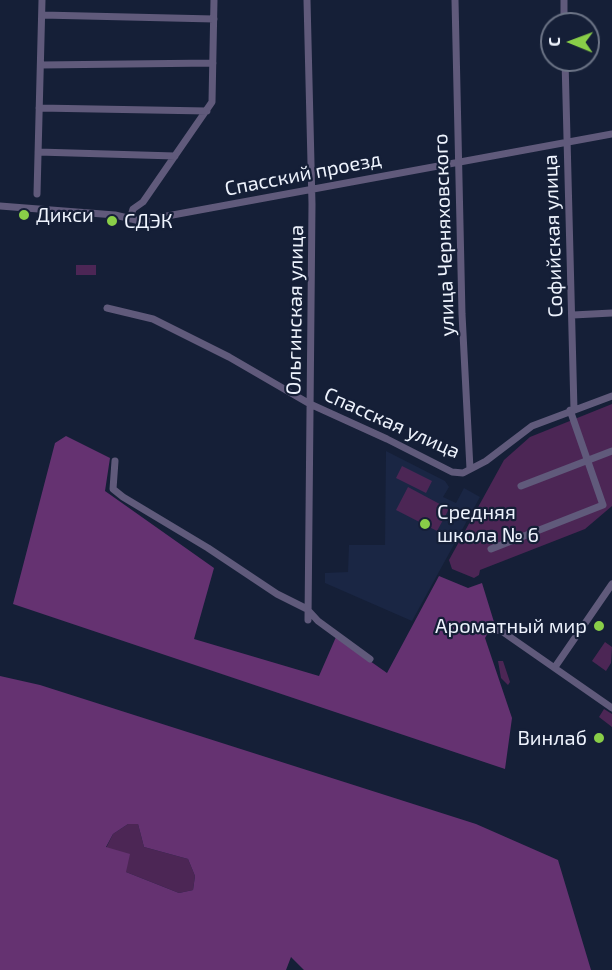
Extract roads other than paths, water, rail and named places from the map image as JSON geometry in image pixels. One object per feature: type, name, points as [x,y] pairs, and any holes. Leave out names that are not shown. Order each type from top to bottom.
[{"type":"street","points":[[37,194],[42,0]]},
{"type":"street","points":[[130,219],[133,209],[143,202],[212,102],[214,0]]},
{"type":"street","name":"Ольгинская улица","points":[[308,0],[312,188],[308,620]]},
{"type":"street","name":"улица Черняховского","points":[[455,0],[458,162],[470,469]]},
{"type":"street","points":[[42,15],[214,19]]},
{"type":"street","points":[[41,65],[213,63]]},
{"type":"street","name":"Софийская улица","points":[[491,549],[603,506],[572,410],[573,315],[565,72]]},
{"type":"street","points":[[39,108],[207,111]]},
{"type":"street","name":"Спасский проезд","points":[[0,206],[115,215],[140,221],[612,134]]},
{"type":"street","points":[[38,152],[175,156]]},
{"type":"street","name":"Спасская улица","points":[[107,308],[153,319],[229,357],[310,404],[453,472],[463,473],[470,469]]},
{"type":"street","points":[[573,315],[612,313]]},
{"type":"street","points":[[470,469],[486,461],[532,426],[612,396]]},
{"type":"street","points":[[521,486],[612,451]]},
{"type":"street","points":[[115,461],[113,489],[268,588],[307,609],[318,621],[370,659]]},
{"type":"street","points":[[555,667],[612,584]]},
{"type":"street","points":[[489,631],[500,630],[612,708]]},
{"type":"place","name":"Дикси","points":[[24,215]]},
{"type":"place","name":"СДЭК","points":[[112,221]]},
{"type":"place","name":"Средняя школа № 6","points":[[425,524]]},
{"type":"place","name":"Ароматный мир","points":[[599,626]]},
{"type":"place","name":"Винлаб","points":[[599,738]]}]
